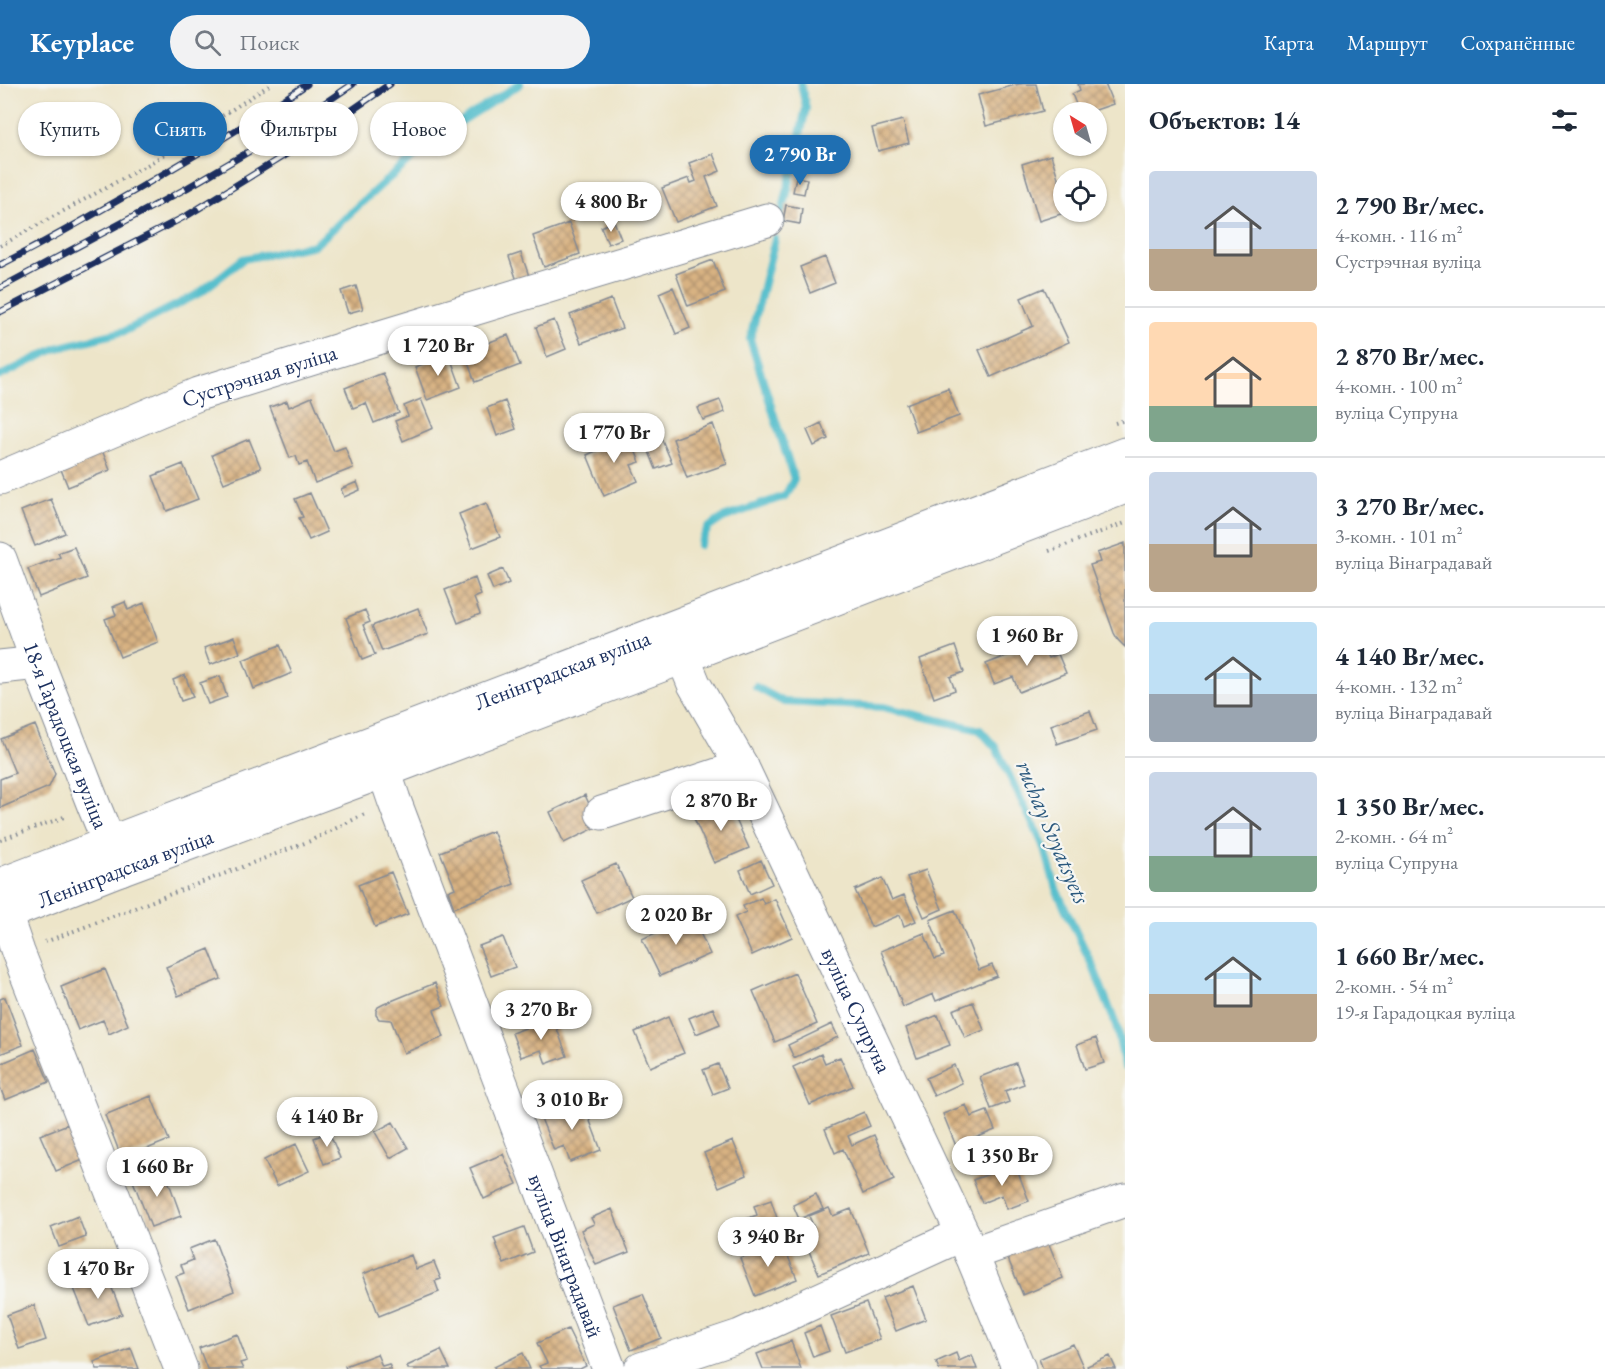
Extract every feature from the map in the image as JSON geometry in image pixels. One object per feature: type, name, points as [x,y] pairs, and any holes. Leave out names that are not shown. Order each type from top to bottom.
[{"type":"street","name":"Сустрэчная вуліца","points":[[0,478],[198,394],[767,220]]},
{"type":"street","name":"Ленінградская вуліца","points":[[1,904],[115,856],[384,771],[677,643],[1125,454]]},
{"type":"street","name":"Ленінградская вуліца","points":[[677,643],[1125,487]]},
{"type":"street","name":"18-я Гарадоцкая вуліца","points":[[0,559],[38,663],[115,856]]},
{"type":"street","name":"вуліца Супруна","points":[[677,643],[694,684],[742,767],[967,1244],[1019,1369]]},
{"type":"street","points":[[0,667],[38,663]]},
{"type":"street","points":[[602,813],[742,767]]},
{"type":"street","name":"вуліца Вінаградавай","points":[[384,771],[609,1369]]},
{"type":"street","points":[[1,904],[181,1369]]},
{"type":"street","points":[[642,1369],[740,1336],[967,1244],[1125,1200]]},
{"type":"path","points":[[0,246],[148,164],[271,84]]},
{"type":"path","points":[[1048,552],[1125,523]]},
{"type":"path","points":[[18,952],[310,841],[384,771]]},
{"type":"building","points":[[1019,84],[1036,84],[1043,111],[986,126],[978,95]]},
{"type":"building","points":[[1078,84],[1105,84],[1113,104],[1107,106],[1107,102],[1075,102],[1072,94],[1080,90]]},
{"type":"building","points":[[903,120],[909,143],[878,151],[872,128]]},
{"type":"building","points":[[713,154],[720,171],[706,177],[717,206],[676,222],[662,188],[689,178],[691,183],[696,181],[689,163]]},
{"type":"building","points":[[1051,155],[1055,168],[1053,168],[1053,217],[1039,221],[1022,164]]},
{"type":"building","points":[[796,177],[807,179],[804,194],[793,192]]},
{"type":"building","points":[[786,205],[802,208],[800,224],[783,221]]},
{"type":"building","points":[[614,221],[621,239],[608,244],[601,227]]},
{"type":"building","points":[[569,223],[580,254],[544,267],[533,236]]},
{"type":"building","points":[[521,253],[529,276],[517,281],[509,257]]},
{"type":"building","points":[[825,257],[835,283],[810,293],[800,267]]},
{"type":"building","points":[[713,260],[725,292],[688,306],[676,274]]},
{"type":"building","points":[[356,286],[363,309],[348,313],[341,291]]},
{"type":"building","points":[[673,287],[690,328],[676,334],[659,293]]},
{"type":"building","points":[[1044,288],[1069,342],[991,377],[979,350],[1033,326],[1021,298]]},
{"type":"building","points":[[611,299],[622,328],[581,343],[570,315]]},
{"type":"building","points":[[554,320],[566,349],[547,357],[536,327]]},
{"type":"building","points":[[508,335],[520,365],[475,382],[464,352]]},
{"type":"building","points":[[449,354],[461,387],[427,400],[415,367]]},
{"type":"building","points":[[383,373],[399,413],[374,423],[366,403],[353,408],[345,388]]},
{"type":"building","points":[[948,388],[959,416],[916,432],[906,404]]},
{"type":"building","points":[[312,397],[334,451],[345,447],[353,468],[315,483],[307,462],[299,465],[296,456],[290,458],[270,407],[287,401],[289,407]]},
{"type":"building","points":[[421,399],[433,428],[403,441],[395,421],[408,416],[404,406]]},
{"type":"building","points":[[720,400],[725,412],[703,420],[698,408]]},
{"type":"building","points":[[505,401],[516,429],[497,436],[487,408]]},
{"type":"building","points":[[821,423],[828,439],[814,446],[807,430]]},
{"type":"building","points":[[713,424],[727,464],[687,478],[673,439]]},
{"type":"building","points":[[659,433],[672,463],[656,469],[644,439]]},
{"type":"building","points":[[609,434],[613,443],[629,436],[640,462],[631,465],[638,481],[604,496],[587,455],[598,450],[594,440]]},
{"type":"building","points":[[249,439],[261,468],[224,483],[212,455]]},
{"type":"building","points":[[102,450],[110,470],[68,487],[60,467]]},
{"type":"building","points":[[183,464],[198,499],[167,511],[153,476]]},
{"type":"building","points":[[357,482],[360,490],[344,497],[341,489]]},
{"type":"building","points":[[310,493],[327,532],[309,540],[299,518],[303,517],[295,499]]},
{"type":"building","points":[[51,499],[65,533],[35,546],[21,511]]},
{"type":"building","points":[[486,503],[500,537],[472,548],[459,514]]},
{"type":"building","points":[[1125,543],[1125,647],[1114,633],[1090,565],[1100,562],[1097,553]]},
{"type":"building","points":[[74,547],[87,578],[39,597],[28,569],[60,557],[58,553]]},
{"type":"building","points":[[503,569],[509,583],[493,590],[487,576]]},
{"type":"building","points":[[475,578],[481,595],[474,598],[480,614],[458,623],[445,590]]},
{"type":"building","points":[[125,602],[128,610],[144,603],[158,642],[120,657],[105,619],[116,615],[113,607]]},
{"type":"building","points":[[418,608],[428,634],[382,651],[372,626]]},
{"type":"building","points":[[365,610],[370,622],[363,625],[375,655],[362,660],[346,618]]},
{"type":"building","points":[[234,637],[240,653],[210,665],[204,648]]},
{"type":"building","points":[[1042,642],[1049,658],[1058,654],[1066,673],[1019,692],[1013,677],[994,684],[986,664]]},
{"type":"building","points":[[280,645],[292,673],[254,689],[243,660]]},
{"type":"building","points":[[955,646],[964,672],[950,677],[955,690],[934,698],[920,659]]},
{"type":"building","points":[[185,675],[193,697],[181,701],[173,680]]},
{"type":"building","points":[[220,676],[227,697],[208,704],[200,683]]},
{"type":"building","points":[[1090,711],[1097,730],[1057,744],[1051,725]]},
{"type":"building","points":[[35,725],[55,774],[49,787],[0,808],[0,779],[15,773],[1,739]]},
{"type":"building","points":[[585,795],[599,826],[564,843],[550,812]]},
{"type":"building","points":[[727,800],[749,848],[714,863],[693,816]]},
{"type":"building","points":[[493,831],[514,884],[454,908],[448,891],[455,888],[440,852]]},
{"type":"building","points":[[761,860],[772,884],[750,894],[740,870]]},
{"type":"building","points":[[616,864],[632,897],[597,913],[581,880]]},
{"type":"building","points":[[926,870],[942,909],[924,917],[907,877]]},
{"type":"building","points":[[391,872],[408,914],[375,927],[358,885]]},
{"type":"building","points":[[882,878],[892,900],[904,895],[916,921],[904,926],[900,915],[871,927],[855,890]]},
{"type":"building","points":[[761,898],[764,904],[775,899],[792,937],[752,955],[735,917],[746,912],[743,906]]},
{"type":"building","points":[[955,910],[979,970],[992,965],[997,976],[936,1001],[933,994],[903,1007],[881,951],[924,933],[935,959],[944,956],[930,920]]},
{"type":"building","points":[[692,916],[710,954],[660,976],[642,939]]},
{"type":"building","points":[[503,937],[515,967],[491,976],[479,946]]},
{"type":"building","points":[[209,949],[221,979],[178,996],[166,967]]},
{"type":"building","points":[[105,969],[128,1025],[109,1034],[103,1020],[78,1030],[61,987]]},
{"type":"building","points":[[795,973],[817,1024],[775,1042],[753,991]]},
{"type":"building","points":[[435,983],[444,1006],[434,1010],[444,1037],[404,1053],[391,1020],[379,1019],[376,1011],[384,1004]]},
{"type":"building","points":[[5,997],[23,1045],[0,1054],[0,999]]},
{"type":"building","points":[[973,1002],[984,1030],[965,1038],[953,1010]]},
{"type":"building","points":[[713,1008],[720,1024],[696,1034],[689,1018]]},
{"type":"building","points":[[938,1015],[950,1045],[917,1058],[906,1028]]},
{"type":"building","points":[[668,1017],[684,1053],[650,1067],[635,1032]]},
{"type":"building","points":[[553,1018],[567,1056],[546,1064],[541,1050],[521,1057],[512,1033]]},
{"type":"building","points":[[832,1024],[838,1037],[794,1058],[788,1045]]},
{"type":"building","points":[[1096,1038],[1104,1063],[1085,1069],[1077,1045]]},
{"type":"building","points":[[35,1049],[49,1082],[5,1100],[0,1087],[0,1064]]},
{"type":"building","points":[[821,1054],[825,1063],[840,1057],[853,1086],[810,1105],[793,1067]]},
{"type":"building","points":[[1016,1063],[1024,1084],[1005,1091],[1009,1102],[991,1109],[980,1077]]},
{"type":"building","points":[[718,1064],[728,1088],[713,1094],[703,1070]]},
{"type":"building","points":[[954,1065],[962,1083],[934,1096],[926,1078]]},
{"type":"building","points":[[151,1096],[169,1140],[122,1159],[105,1115]]},
{"type":"building","points":[[582,1100],[601,1150],[570,1162],[564,1146],[554,1150],[540,1116]]},
{"type":"building","points":[[966,1105],[971,1117],[987,1111],[995,1130],[956,1146],[943,1114]]},
{"type":"building","points":[[864,1112],[870,1126],[848,1136],[852,1145],[874,1135],[894,1180],[863,1194],[843,1149],[835,1153],[825,1129]]},
{"type":"building","points":[[393,1122],[408,1148],[390,1158],[375,1132]]},
{"type":"building","points":[[68,1124],[83,1160],[56,1171],[40,1135]]},
{"type":"building","points":[[329,1132],[340,1158],[324,1164],[314,1138]]},
{"type":"building","points":[[733,1141],[747,1175],[719,1187],[704,1153]]},
{"type":"building","points":[[296,1144],[309,1171],[277,1186],[264,1160]]},
{"type":"building","points":[[990,1147],[996,1162],[969,1172],[963,1158]]},
{"type":"building","points":[[503,1154],[517,1184],[484,1199],[470,1168]]},
{"type":"building","points":[[1015,1164],[1029,1201],[1007,1209],[1002,1195],[982,1203],[973,1180]]},
{"type":"building","points":[[164,1169],[181,1216],[151,1227],[133,1181]]},
{"type":"building","points":[[816,1194],[823,1209],[799,1219],[793,1205]]},
{"type":"building","points":[[771,1200],[779,1224],[768,1228],[772,1237],[749,1245],[740,1221],[757,1215],[754,1206]]},
{"type":"building","points":[[829,1208],[833,1216],[851,1209],[869,1253],[819,1274],[801,1233],[814,1228],[809,1216]]},
{"type":"building","points":[[612,1209],[629,1252],[596,1265],[581,1230],[594,1224],[591,1218]]},
{"type":"building","points":[[78,1216],[86,1237],[59,1247],[51,1227]]},
{"type":"building","points":[[524,1227],[533,1252],[504,1264],[494,1238]]},
{"type":"building","points":[[1046,1237],[1063,1278],[1023,1295],[1006,1254]]},
{"type":"building","points":[[214,1239],[234,1291],[189,1309],[176,1276],[184,1273],[181,1265],[193,1260],[189,1249]]},
{"type":"building","points":[[782,1241],[797,1279],[755,1296],[740,1258]]},
{"type":"building","points":[[411,1255],[416,1269],[434,1262],[441,1279],[435,1281],[439,1292],[379,1316],[363,1274]]},
{"type":"building","points":[[106,1273],[122,1314],[89,1326],[73,1286]]},
{"type":"building","points":[[913,1286],[926,1319],[896,1331],[882,1298]]},
{"type":"building","points":[[643,1294],[661,1338],[631,1350],[613,1305]]},
{"type":"building","points":[[866,1303],[880,1339],[845,1352],[831,1316]]},
{"type":"building","points":[[34,1305],[46,1340],[19,1349],[7,1315]]},
{"type":"building","points":[[820,1326],[829,1351],[813,1357],[804,1333]]},
{"type":"building","points":[[568,1329],[586,1366],[580,1369],[541,1369],[539,1366],[547,1363],[537,1343]]},
{"type":"building","points":[[237,1334],[247,1361],[240,1363],[243,1369],[207,1369],[199,1348]]},
{"type":"building","points":[[791,1341],[801,1369],[763,1369],[757,1354]]},
{"type":"building","points":[[1073,1344],[1084,1369],[1043,1369],[1039,1359]]},
{"type":"building","points":[[131,1348],[139,1369],[97,1369],[94,1362]]},
{"type":"building","points":[[441,1350],[450,1369],[408,1369],[407,1366]]},
{"type":"building","points":[[523,1353],[530,1369],[495,1369],[494,1367]]},
{"type":"building","points":[[956,1353],[959,1361],[972,1355],[977,1369],[939,1369],[936,1362]]},
{"type":"building","points":[[377,1354],[382,1366],[389,1364],[391,1369],[346,1369],[345,1366]]},
{"type":"building","points":[[1110,1356],[1116,1369],[1089,1369],[1087,1366]]},
{"type":"waterway","points":[[0,376],[57,348],[125,331],[198,294],[243,259],[315,245],[381,185],[446,131],[520,84]]},
{"type":"waterway","name":"ruchay Svyatsyets","points":[[781,219],[806,108],[801,84]]},
{"type":"waterway","name":"ruchay Svyatsyets","points":[[700,545],[708,528],[723,518],[785,496],[794,479],[750,339],[775,239]]},
{"type":"waterway","name":"ruchay Svyatsyets","points":[[756,687],[784,702],[883,707],[980,730],[996,748],[1045,849],[1056,889],[1094,969],[1116,1025],[1125,1067]]},
{"type":"railway","points":[[0,265],[158,177],[307,84]]},
{"type":"railway","points":[[0,288],[187,188],[282,132],[353,84]]},
{"type":"railway","points":[[0,312],[188,215],[306,142],[390,84]]}]
